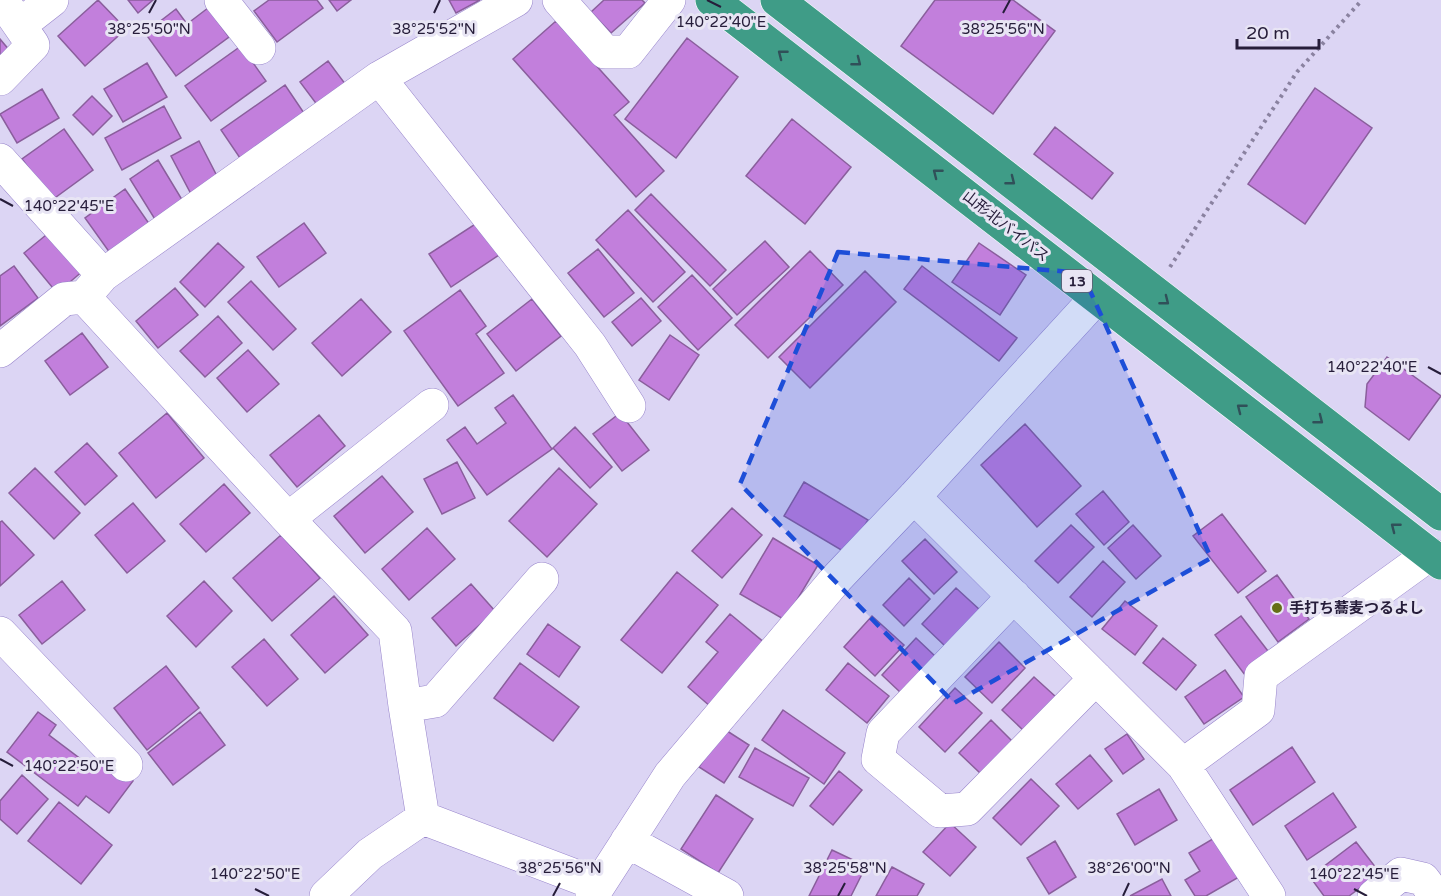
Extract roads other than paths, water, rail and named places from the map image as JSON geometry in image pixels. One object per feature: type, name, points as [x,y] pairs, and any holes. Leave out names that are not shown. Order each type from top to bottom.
[{"type":"highway","name":"山形北バイパス","points":[[712,0],[1435,559]]},
{"type":"highway","name":"13","points":[[777,0],[1441,514]]},
{"type":"lane","points":[[0,79],[33,45],[11,13],[52,0]]},
{"type":"lane","points":[[220,0],[259,48]]},
{"type":"lane","points":[[0,351],[64,299],[94,286],[379,78],[516,0]]},
{"type":"lane","points":[[559,0],[605,52],[628,52],[669,0]]},
{"type":"lane","points":[[379,78],[590,345],[629,406]]},
{"type":"lane","points":[[0,160],[94,286],[288,519],[395,632],[423,819]]},
{"type":"lane","points":[[423,819],[595,890],[677,766],[837,578],[915,497],[1097,297]]},
{"type":"lane","points":[[288,519],[432,405]]},
{"type":"lane","points":[[915,497],[1183,765],[1269,896]]},
{"type":"lane","points":[[1183,765],[1258,710],[1261,675],[1435,559]]},
{"type":"lane","points":[[405,706],[435,701],[542,579]]},
{"type":"lane","points":[[1014,596],[883,733],[878,759],[940,811],[967,808],[1096,678]]},
{"type":"lane","points":[[0,633],[126,765]]},
{"type":"lane","points":[[326,896],[370,854],[423,819]]},
{"type":"lane","points":[[627,841],[728,896]]},
{"type":"lane","points":[[1374,896],[1401,874],[1423,879],[1436,896]]},
{"type":"place","name":"手打ち蕎麦つるよし","points":[[1277,608]]}]
